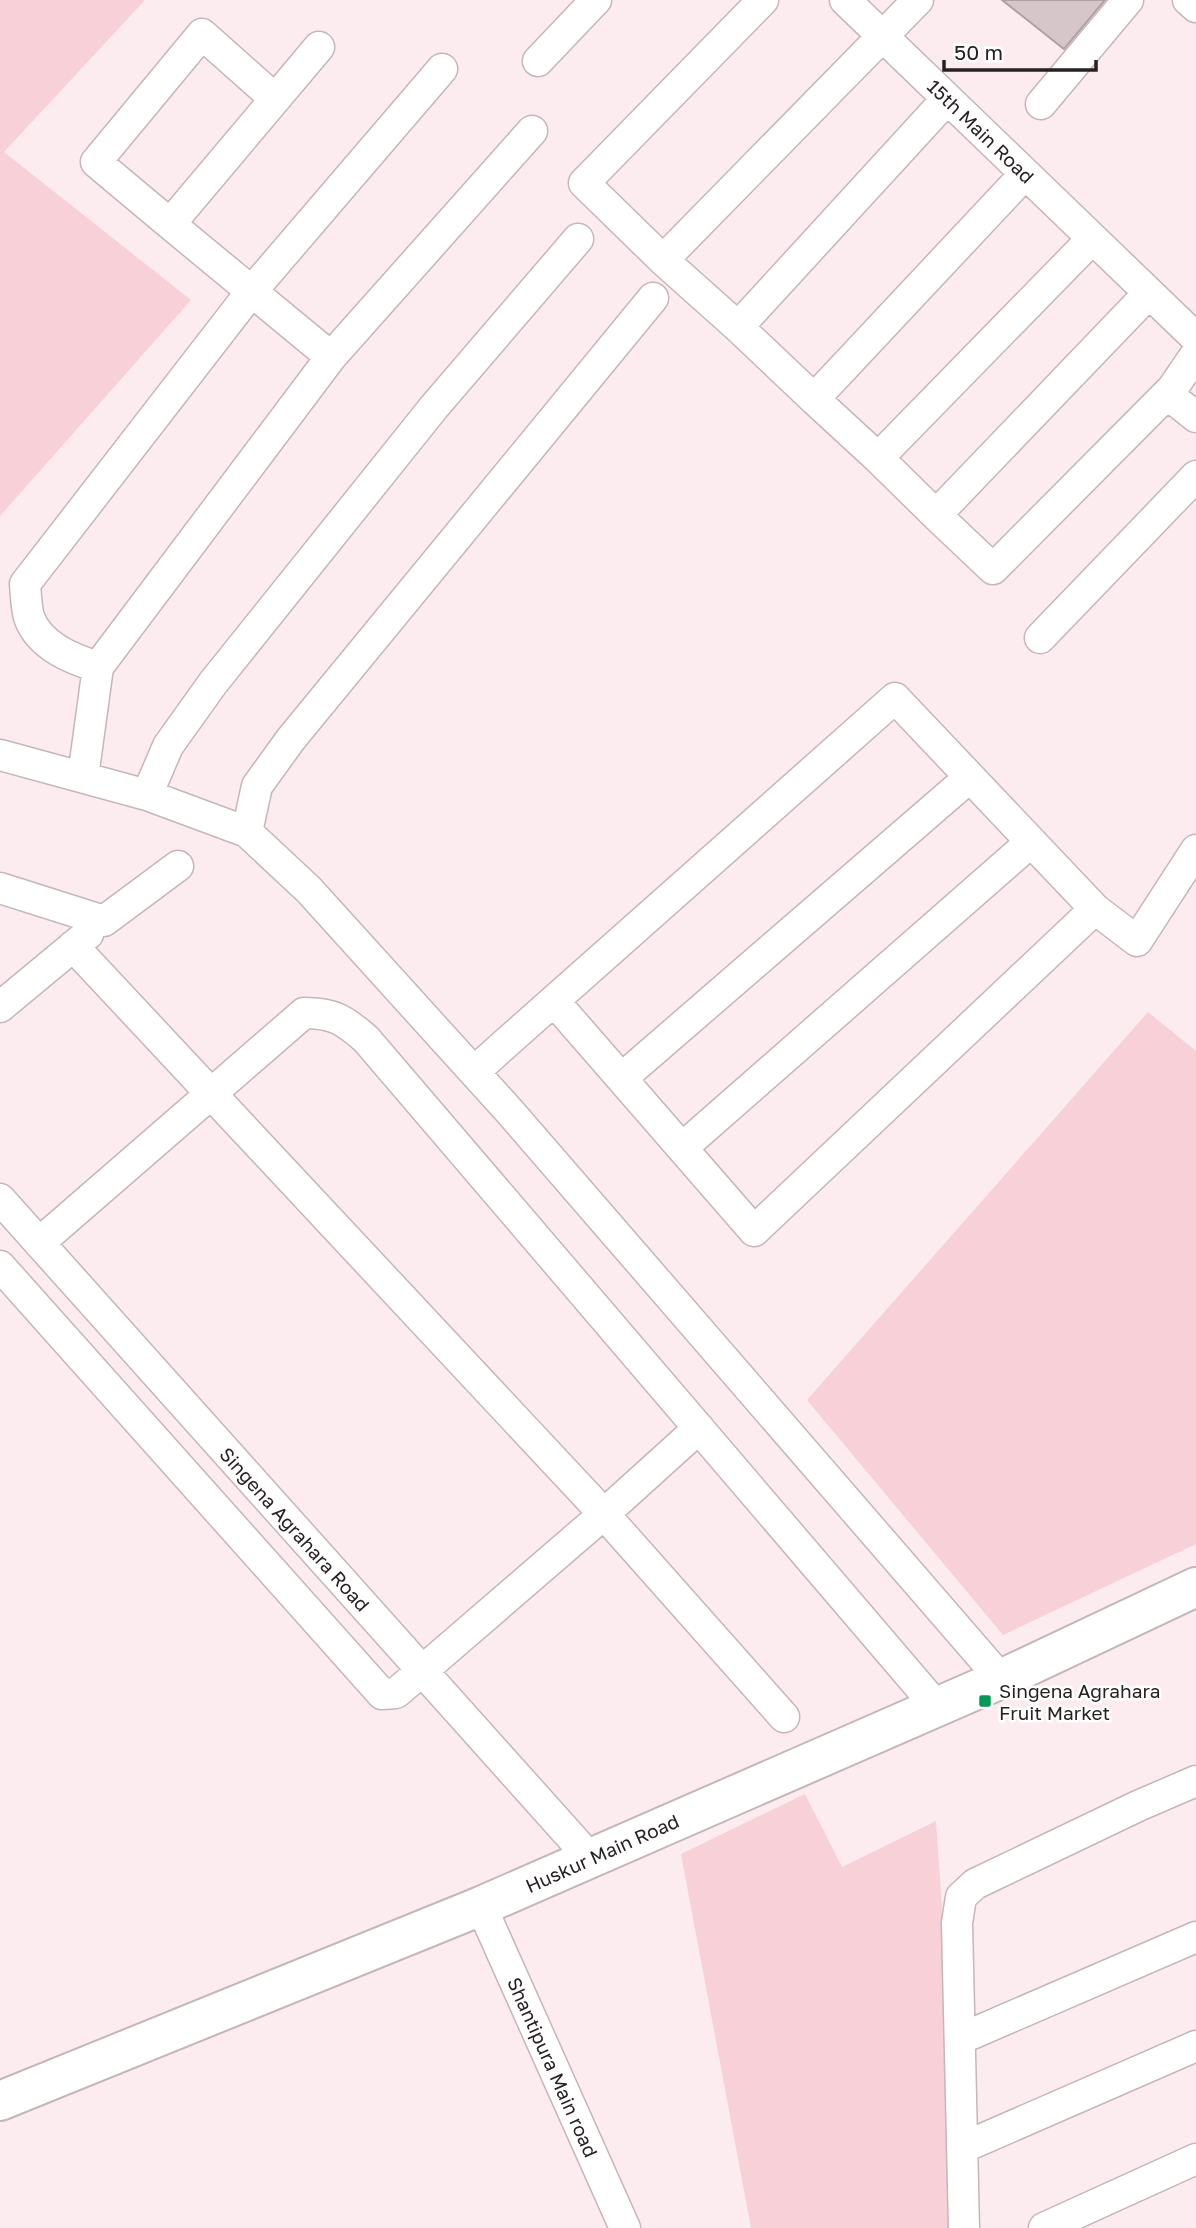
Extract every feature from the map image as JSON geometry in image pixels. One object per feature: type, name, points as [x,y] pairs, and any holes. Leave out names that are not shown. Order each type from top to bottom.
[{"type":"main road","name":"Huskur Main Road","points":[[0,2101],[481,1906],[1001,1679],[1196,1587]]},
{"type":"street","points":[[538,61],[596,0]]},
{"type":"street","points":[[763,0],[584,183],[663,260],[878,458],[992,569],[1172,389],[1196,354]]},
{"type":"street","name":"15th Main Road","points":[[845,0],[1196,338]]},
{"type":"street","points":[[663,260],[918,0]]},
{"type":"street","points":[[1041,104],[1128,0]]},
{"type":"street","points":[[1188,0],[1196,7]]},
{"type":"street","points":[[274,98],[202,34],[96,162],[331,357]]},
{"type":"street","points":[[170,224],[319,47]]},
{"type":"street","points":[[98,667],[75,660],[44,640],[29,617],[25,584],[251,292],[442,69]]},
{"type":"street","points":[[738,327],[947,99]]},
{"type":"street","points":[[83,777],[98,667],[331,357],[532,131]]},
{"type":"street","points":[[814,398],[1025,174]]},
{"type":"street","points":[[147,795],[168,746],[213,683],[434,407],[578,239]]},
{"type":"street","points":[[878,458],[1092,239]]},
{"type":"street","points":[[936,514],[1149,293]]},
{"type":"street","points":[[247,832],[257,786],[291,739],[653,298]]},
{"type":"street","points":[[1172,389],[1176,401],[1196,417]]},
{"type":"street","points":[[1040,638],[1196,476]]},
{"type":"street","points":[[474,1072],[895,698],[1095,909],[1137,941],[1196,850]]},
{"type":"street","points":[[0,755],[147,795],[247,832],[309,890],[474,1072],[1001,1679]]},
{"type":"street","points":[[622,1078],[970,777]]},
{"type":"street","points":[[682,1148],[1031,842]]},
{"type":"street","points":[[0,1007],[104,921],[178,866]]},
{"type":"street","points":[[0,888],[104,921]]},
{"type":"street","points":[[554,1001],[754,1231],[1095,909]]},
{"type":"street","points":[[74,946],[604,1514],[784,1717]]},
{"type":"street","points":[[39,1243],[304,1013],[324,1013],[343,1020],[366,1039],[937,1707]]},
{"type":"street","name":"Singena Agrahara Road","points":[[0,1199],[590,1858]]},
{"type":"street","points":[[0,1266],[382,1694],[396,1693],[604,1514],[699,1428]]},
{"type":"street","points":[[964,2228],[957,1923],[961,1896],[975,1884],[1196,1781]]},
{"type":"street","name":"Shantipura Main road","points":[[481,1906],[625,2228]]},
{"type":"street","points":[[960,2039],[1196,1937]]},
{"type":"street","points":[[962,2148],[1196,2046]]},
{"type":"street","points":[[1044,2228],[1196,2159]]},
{"type":"shaded area","points":[[0,0],[145,0],[4,152],[191,300],[0,516]]},
{"type":"shaded area","points":[[1148,1012],[1196,1051],[1196,1544],[1003,1635],[807,1400]]},
{"type":"shaded area","points":[[805,1794],[842,1867],[936,1821],[964,2228],[751,2228],[681,1854]]},
{"type":"building","points":[[1002,0],[1105,0],[1064,49]]},
{"type":"place","name":"Singena Agrahara Fruit Market","points":[[985,1701]]}]
